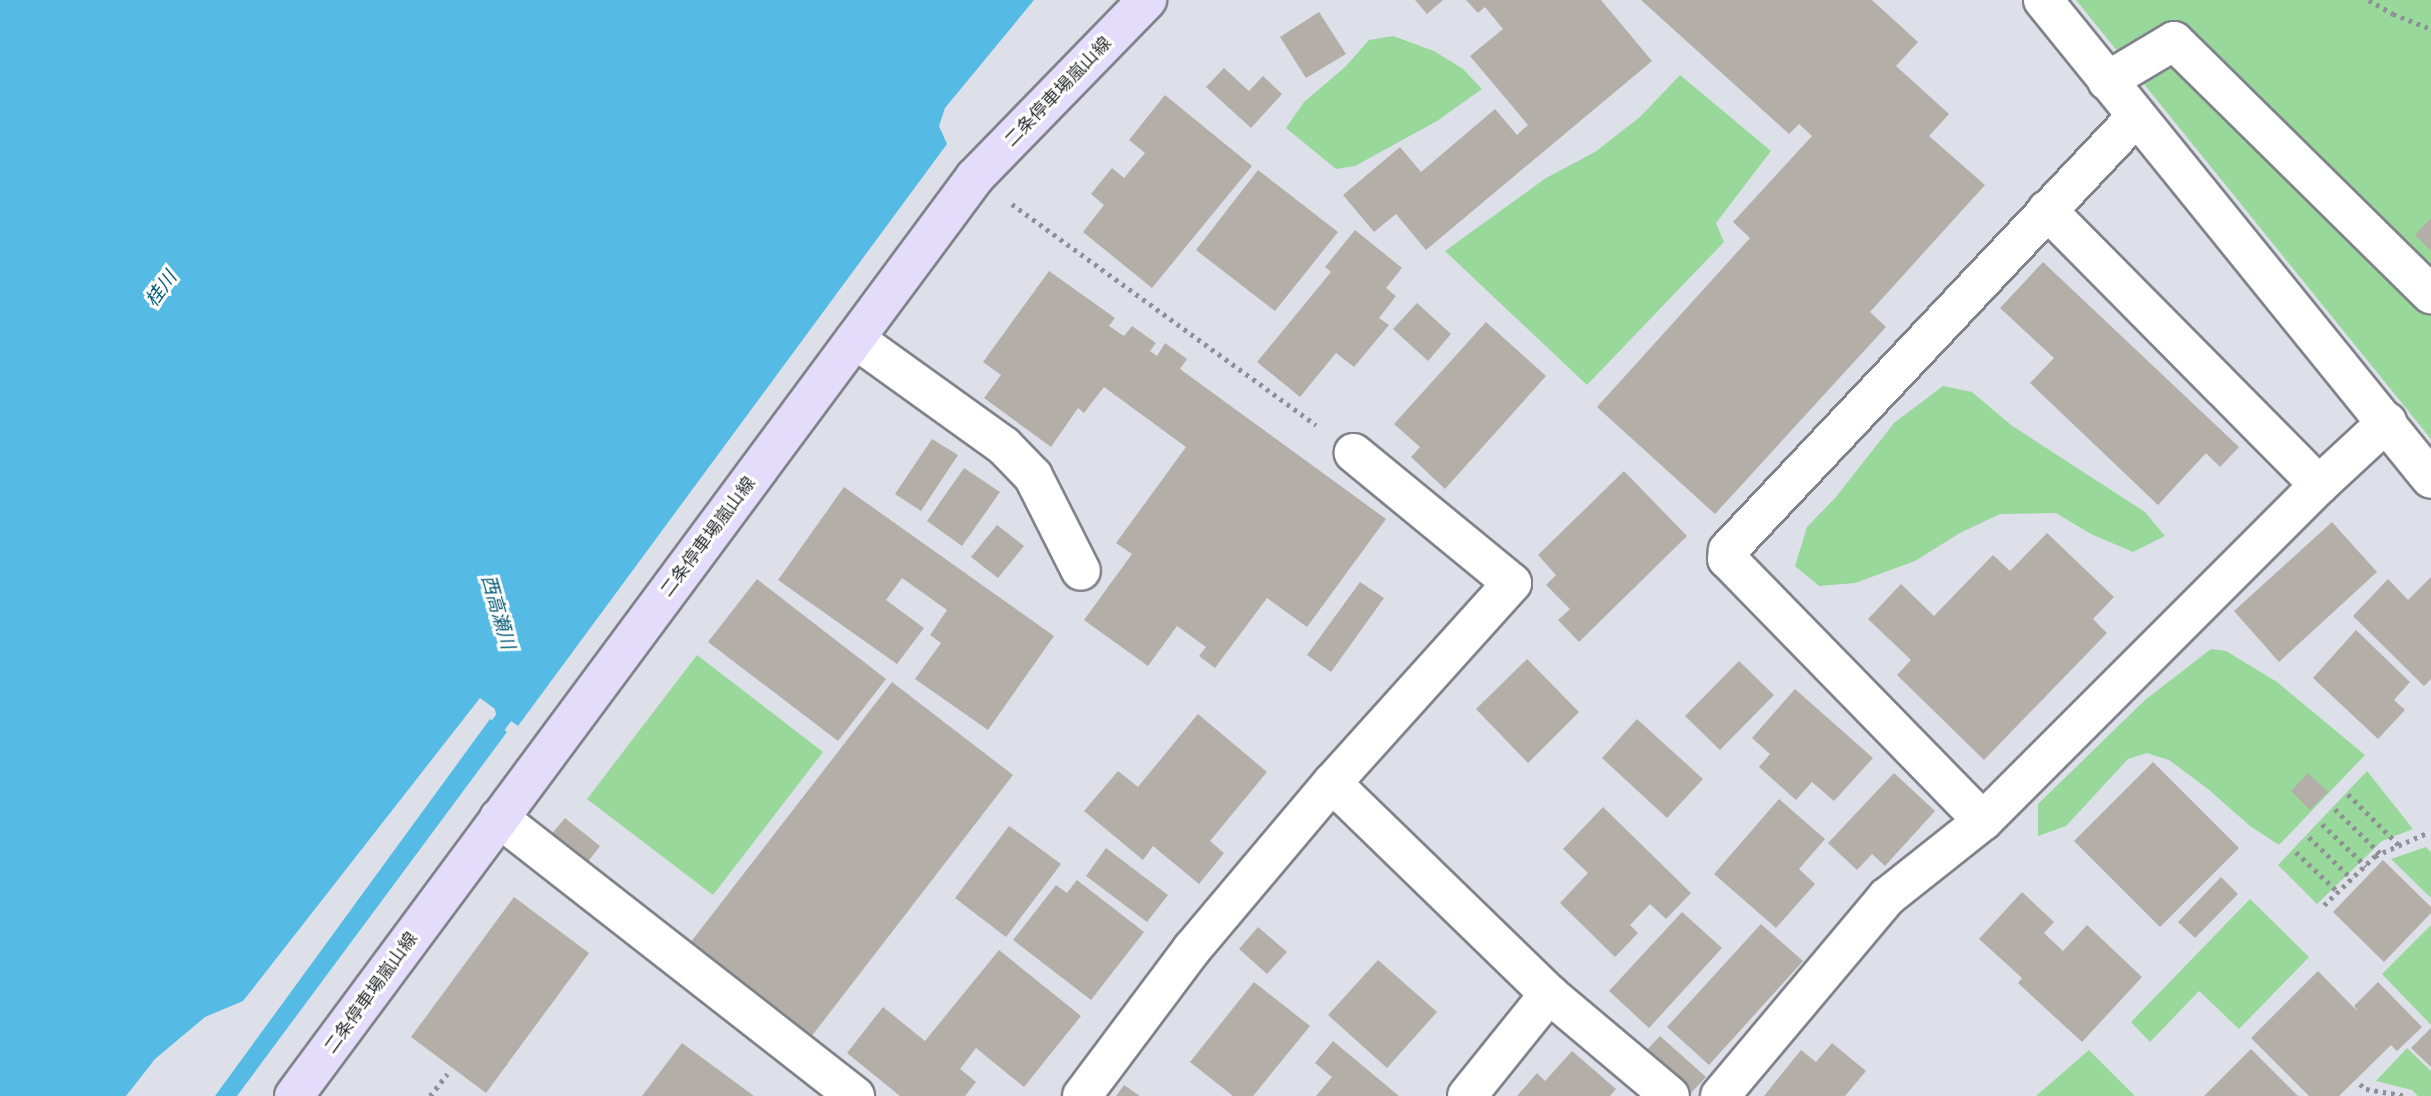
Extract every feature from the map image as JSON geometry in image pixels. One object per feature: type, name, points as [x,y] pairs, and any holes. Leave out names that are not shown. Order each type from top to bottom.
[{"type":"main road","name":"二条停車場嵐山線","points":[[294,1096],[975,177],[1147,0]]},
{"type":"street","points":[[2043,0],[2431,479]]},
{"type":"street","points":[[2107,81],[2174,41],[2431,294]]},
{"type":"street","points":[[1983,821],[1727,559],[1728,550],[2136,117]]},
{"type":"street","points":[[2048,211],[2319,485]]},
{"type":"street","points":[[855,339],[1011,453],[1033,476],[1081,571]]},
{"type":"street","points":[[1720,1096],[1887,897],[1983,821],[2319,485],[2387,422]]},
{"type":"street","points":[[1082,1096],[1192,949],[1332,783],[1512,583],[1354,453]]},
{"type":"street","points":[[1332,783],[1549,994],[1670,1096]]},
{"type":"street","points":[[499,818],[855,1096]]},
{"type":"street","points":[[1467,1096],[1549,994]]},
{"type":"path","points":[[2369,0],[2393,15],[2431,29]]},
{"type":"path","points":[[975,177],[1354,453]]},
{"type":"path","points":[[2348,794],[2400,846]]},
{"type":"path","points":[[2335,809],[2381,854]]},
{"type":"path","points":[[2322,824],[2366,866]]},
{"type":"path","points":[[2324,905],[2381,854],[2429,832]]},
{"type":"path","points":[[2309,836],[2352,879]]},
{"type":"path","points":[[2296,852],[2338,892]]},
{"type":"path","points":[[430,1096],[447,1074]]},
{"type":"path","points":[[2360,1084],[2366,1089],[2406,1096]]},
{"type":"green space","points":[[2076,0],[2431,0],[2431,439]]},
{"type":"green space","points":[[1393,36],[1434,51],[1463,69],[1482,89],[1437,121],[1355,166],[1336,169],[1286,128],[1304,102],[1345,67],[1369,40]]},
{"type":"green space","points":[[1680,75],[1771,151],[1716,223],[1724,242],[1587,385],[1445,251],[1546,178],[1595,152],[1640,117]]},
{"type":"green space","points":[[1943,386],[1972,392],[2011,425],[2145,512],[2165,536],[2133,552],[2091,534],[2056,513],[2000,514],[1960,533],[1915,561],[1855,583],[1819,586],[1795,566],[1807,527],[1836,497],[1894,423]]},
{"type":"green space","points":[[2211,649],[2226,651],[2277,682],[2365,755],[2279,845],[2250,826],[2208,789],[2169,760],[2147,753],[2128,759],[2066,826],[2038,836],[2038,804],[2145,700]]},
{"type":"green space","points":[[697,655],[823,752],[713,895],[587,799]]},
{"type":"green space","points":[[2367,771],[2413,829],[2382,841],[2317,904],[2278,865]]},
{"type":"green space","points":[[2426,847],[2431,852],[2431,898],[2391,859]]},
{"type":"green space","points":[[2250,899],[2309,957],[2239,1029],[2199,991],[2150,1042],[2131,1022]]},
{"type":"green space","points":[[2431,925],[2431,1025],[2382,974]]},
{"type":"green space","points":[[2407,1048],[2431,1071],[2431,1096],[2418,1096],[2412,1090],[2376,1081]]},
{"type":"green space","points":[[2089,1050],[2135,1096],[2036,1096]]},
{"type":"water","name":"桂川","points":[[0,0],[1034,0],[945,108],[939,126],[947,144],[518,726],[480,698],[243,1001],[205,1017],[155,1059],[126,1096],[0,1096]]},
{"type":"water","points":[[490,719],[507,732],[237,1096],[215,1096]]},
{"type":"building","points":[[1415,0],[1443,0],[1427,14]]},
{"type":"building","points":[[1466,0],[1601,0],[1652,61],[1426,250],[1396,214],[1374,232],[1343,195],[1400,147],[1421,172],[1495,109],[1517,135],[1528,125],[1470,56],[1503,29],[1485,7],[1478,13]]},
{"type":"building","points":[[1641,0],[1872,0],[1918,42],[1896,66],[1949,114],[1929,136],[1985,185],[1870,312],[1886,327],[1715,514],[1597,407],[1750,238],[1733,222],[1812,136],[1799,124],[1789,134]]},
{"type":"building","points":[[1319,12],[1346,54],[1306,78],[1280,37]]},
{"type":"building","points":[[1224,68],[1249,91],[1263,76],[1282,94],[1251,128],[1206,87]]},
{"type":"building","points":[[1165,95],[1252,166],[1152,288],[1083,232],[1104,205],[1091,194],[1112,168],[1124,178],[1145,153],[1129,140]]},
{"type":"building","points":[[1258,170],[1338,232],[1275,311],[1196,250]]},
{"type":"building","points":[[2431,218],[2431,251],[2415,235]]},
{"type":"building","points":[[1355,230],[1402,268],[1386,288],[1396,296],[1379,318],[1389,325],[1354,367],[1336,353],[1300,397],[1257,362],[1331,272],[1325,267]]},
{"type":"building","points":[[2043,262],[2239,447],[2220,467],[2206,453],[2158,505],[2030,383],[2054,358],[2000,308]]},
{"type":"building","points":[[1049,271],[1115,318],[1109,326],[1124,336],[1132,326],[1156,343],[1150,351],[1157,356],[1165,343],[1187,359],[1180,369],[1386,519],[1307,627],[1267,598],[1215,668],[1199,656],[1206,647],[1177,626],[1148,666],[1084,620],[1132,554],[1116,543],[1186,447],[1104,387],[1084,413],[1078,408],[1051,447],[984,398],[1001,375],[983,362]]},
{"type":"building","points":[[1417,303],[1451,334],[1428,361],[1393,329]]},
{"type":"building","points":[[1486,322],[1546,376],[1445,489],[1411,457],[1420,447],[1394,424]]},
{"type":"building","points":[[932,439],[958,455],[921,511],[895,494]]},
{"type":"building","points":[[964,468],[1000,492],[962,546],[927,521]]},
{"type":"building","points":[[1624,471],[1687,536],[1579,642],[1558,620],[1570,609],[1546,585],[1556,575],[1538,555]]},
{"type":"building","points":[[844,487],[1054,636],[988,730],[915,679],[941,643],[930,635],[947,610],[902,578],[886,600],[924,628],[897,664],[778,580]]},
{"type":"building","points":[[2332,522],[2377,572],[2279,662],[2234,611]]},
{"type":"building","points":[[997,525],[1024,546],[998,578],[971,557]]},
{"type":"building","points":[[2047,533],[2114,597],[2093,619],[2107,633],[1984,760],[1897,675],[1911,660],[1868,619],[1901,584],[1934,616],[1993,555],[2010,571]]},
{"type":"building","points":[[2431,577],[2431,679],[2424,686],[2353,616],[2388,579],[2408,600]]},
{"type":"building","points":[[757,579],[886,679],[838,741],[708,642]]},
{"type":"building","points":[[1360,582],[1384,598],[1331,672],[1307,655]]},
{"type":"building","points":[[2356,630],[2410,682],[2394,700],[2405,710],[2378,739],[2313,678]]},
{"type":"building","points":[[1527,659],[1579,712],[1528,763],[1476,709]]},
{"type":"building","points":[[1739,661],[1774,695],[1720,750],[1685,716]]},
{"type":"building","points":[[892,682],[1013,775],[811,1037],[690,943]]},
{"type":"building","points":[[1795,689],[1873,758],[1834,801],[1812,782],[1796,800],[1759,767],[1770,754],[1752,738]]},
{"type":"building","points":[[1198,714],[1267,772],[1210,841],[1224,853],[1199,884],[1153,846],[1143,860],[1084,811],[1118,771],[1138,787]]},
{"type":"building","points":[[1637,719],[1703,779],[1667,818],[1602,758]]},
{"type":"building","points":[[2153,762],[2239,848],[2160,927],[2074,841]]},
{"type":"building","points":[[1894,773],[1935,811],[1885,866],[1872,854],[1857,870],[1828,843]]},
{"type":"building","points":[[2308,773],[2328,792],[2310,810],[2291,791]]},
{"type":"building","points":[[1779,799],[1825,839],[1799,869],[1815,884],[1776,928],[1714,874]]},
{"type":"building","points":[[1603,807],[1691,893],[1666,919],[1650,904],[1630,925],[1638,933],[1615,957],[1560,903],[1588,873],[1563,849]]},
{"type":"building","points":[[565,818],[600,846],[584,867],[549,837]]},
{"type":"building","points":[[1009,826],[1061,864],[1006,937],[955,898]]},
{"type":"building","points":[[1106,848],[1168,895],[1147,922],[1086,876]]},
{"type":"building","points":[[2383,860],[2431,907],[2431,913],[2384,962],[2333,912]]},
{"type":"building","points":[[2221,877],[2238,894],[2195,938],[2178,922]]},
{"type":"building","points":[[1077,880],[1144,932],[1091,1000],[1013,940],[1056,885],[1067,893]]},
{"type":"building","points":[[2022,892],[2054,922],[2044,933],[2063,951],[2087,925],[2142,977],[2082,1042],[2018,983],[2022,978],[1979,939]]},
{"type":"building","points":[[514,897],[589,953],[486,1093],[411,1037]]},
{"type":"building","points":[[1682,912],[1722,948],[1649,1028],[1609,991]]},
{"type":"building","points":[[1761,924],[1803,961],[1709,1065],[1667,1027]]},
{"type":"building","points":[[1258,927],[1287,952],[1267,974],[1239,949]]},
{"type":"building","points":[[999,950],[1081,1016],[1024,1087],[976,1048],[960,1069],[976,1082],[965,1096],[900,1096],[847,1053],[883,1007],[925,1041]]},
{"type":"building","points":[[1378,960],[1437,1012],[1387,1068],[1328,1015]]},
{"type":"building","points":[[2318,971],[2358,1012],[2354,1006],[2378,982],[2422,1027],[2397,1051],[2391,1045],[2339,1096],[2309,1096],[2251,1038]]},
{"type":"building","points":[[1254,982],[1310,1026],[1253,1096],[1233,1096],[1190,1062]]},
{"type":"building","points":[[2431,1028],[2431,1067],[2411,1048]]},
{"type":"building","points":[[1660,1036],[1706,1077],[1688,1096],[1641,1056]]},
{"type":"building","points":[[1333,1041],[1399,1096],[1316,1096],[1332,1077],[1315,1063]]},
{"type":"building","points":[[682,1043],[754,1096],[642,1096]]},
{"type":"building","points":[[1832,1043],[1866,1071],[1845,1096],[1764,1096],[1801,1050],[1816,1062]]},
{"type":"building","points":[[2251,1049],[2298,1096],[2204,1096]]},
{"type":"building","points":[[1572,1051],[1616,1089],[1610,1096],[1517,1096],[1537,1073],[1545,1081]]},
{"type":"building","points":[[1124,1085],[1140,1096],[1116,1096]]},
{"type":"waterway","name":"西高瀬川","points":[[486,742],[505,716],[500,698]]}]
